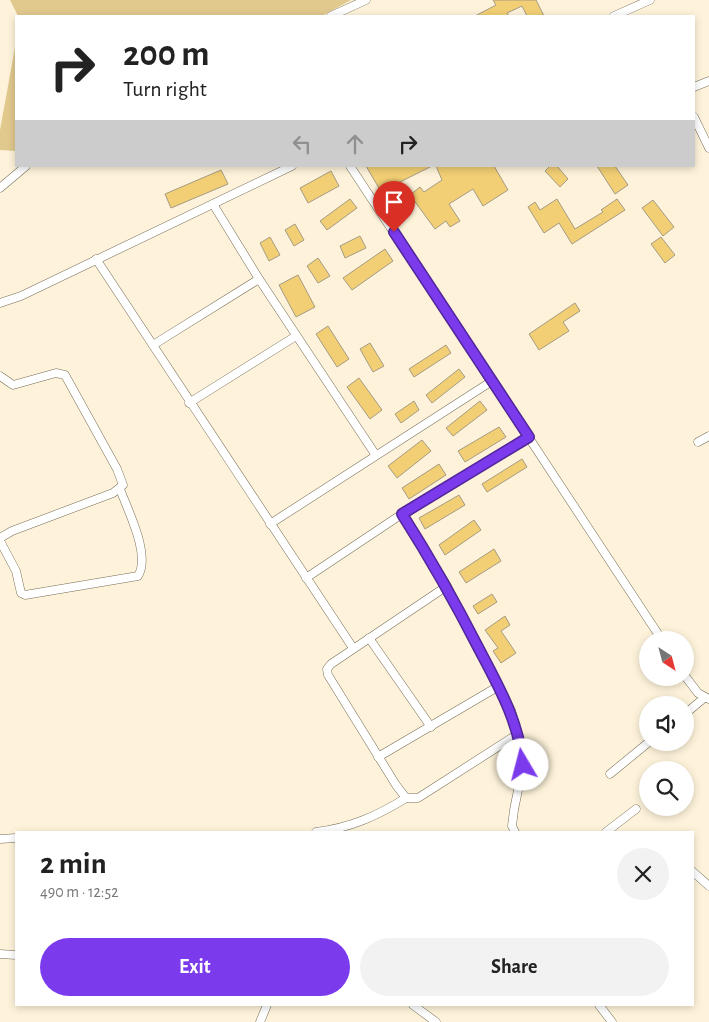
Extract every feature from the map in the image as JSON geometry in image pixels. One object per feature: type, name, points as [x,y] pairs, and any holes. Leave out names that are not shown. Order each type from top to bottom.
[{"type":"street","points":[[334,15],[366,0]]},
{"type":"street","points":[[616,15],[650,0]]},
{"type":"street","points":[[695,87],[709,81]]},
{"type":"street","points":[[695,119],[709,148]]},
{"type":"street","points":[[0,188],[25,167]]},
{"type":"street","points":[[0,302],[22,296],[290,167]]},
{"type":"street","points":[[351,167],[656,631]]},
{"type":"street","points":[[213,204],[259,279],[375,454]]},
{"type":"street","points":[[96,260],[353,648]]},
{"type":"street","points":[[153,345],[259,279]]},
{"type":"street","points":[[190,403],[296,336]]},
{"type":"street","points":[[0,376],[13,385],[56,373],[65,375],[123,482],[120,489],[140,547],[142,565],[138,576],[49,592],[23,594],[12,564],[0,540],[12,531],[120,489]]},
{"type":"street","points":[[270,524],[375,454],[492,381]]},
{"type":"street","points":[[698,442],[709,436]]},
{"type":"street","points":[[306,578],[402,514],[529,437]]},
{"type":"street","points":[[402,514],[447,586],[511,710],[518,734],[523,765],[514,810],[512,826],[514,831]]},
{"type":"street","points":[[406,798],[378,757],[328,675],[328,670],[331,664],[353,648],[447,586]]},
{"type":"street","points":[[369,638],[431,728]]},
{"type":"street","points":[[378,757],[431,728],[498,686]]},
{"type":"street","points":[[693,686],[698,693],[707,699],[694,708]]},
{"type":"street","points":[[321,831],[353,825],[378,815],[406,798],[418,798],[518,734]]},
{"type":"street","points":[[610,774],[639,750]]},
{"type":"street","points":[[607,831],[636,809]]},
{"type":"street","points":[[0,839],[15,838]]},
{"type":"street","points":[[694,873],[709,886]]},
{"type":"street","points":[[0,954],[15,955]]},
{"type":"street","points":[[260,1022],[267,1006]]},
{"type":"street","points":[[414,1006],[436,1022]]},
{"type":"street","points":[[600,1006],[612,1022]]},
{"type":"shaded area","points":[[10,0],[351,0],[324,15],[18,15]]},
{"type":"shaded area","points":[[15,48],[15,151],[0,150],[0,130]]},
{"type":"building","points":[[493,0],[536,0],[544,15],[526,15],[522,6],[507,13],[508,15],[477,15],[496,5]]},
{"type":"building","points":[[367,167],[430,167],[394,185],[395,187],[383,195]]},
{"type":"building","points":[[436,167],[495,167],[508,190],[483,206],[473,189],[449,204],[460,221],[450,227],[446,221],[435,229],[410,195],[420,187],[424,192],[442,180]]},
{"type":"building","points":[[549,167],[558,167],[568,179],[560,187],[545,171]]},
{"type":"building","points":[[598,167],[616,167],[628,185],[615,194]]},
{"type":"building","points":[[221,170],[228,184],[171,208],[165,194]]},
{"type":"building","points":[[331,171],[339,186],[308,203],[300,188]]},
{"type":"building","points":[[350,199],[357,208],[327,230],[320,221]]},
{"type":"building","points":[[557,199],[575,229],[603,212],[601,210],[617,199],[625,210],[572,244],[559,223],[544,233],[528,207],[535,202],[540,210]]},
{"type":"building","points":[[653,200],[674,227],[663,236],[642,208]]},
{"type":"building","points":[[295,224],[304,240],[294,246],[285,230]]},
{"type":"building","points":[[360,236],[366,248],[345,258],[340,246]]},
{"type":"building","points":[[270,237],[280,255],[269,261],[260,243]]},
{"type":"building","points":[[661,237],[675,255],[665,263],[651,244]]},
{"type":"building","points":[[385,249],[393,261],[352,290],[343,278]]},
{"type":"building","points":[[318,258],[330,276],[318,283],[307,266]]},
{"type":"building","points":[[298,275],[315,307],[296,317],[279,285]]},
{"type":"building","points":[[575,303],[580,311],[563,322],[569,331],[539,350],[529,334]]},
{"type":"building","points":[[328,326],[349,359],[337,367],[316,334]]},
{"type":"building","points":[[370,343],[384,366],[373,372],[360,349]]},
{"type":"building","points":[[446,345],[451,353],[414,377],[409,369]]},
{"type":"building","points":[[459,369],[465,377],[432,403],[426,395]]},
{"type":"building","points":[[359,378],[382,410],[370,419],[347,387]]},
{"type":"building","points":[[414,401],[419,410],[401,423],[395,414]]},
{"type":"building","points":[[480,401],[487,410],[453,436],[446,428]]},
{"type":"building","points":[[499,427],[506,437],[465,462],[458,451]]},
{"type":"building","points":[[422,440],[431,451],[397,478],[388,466]]},
{"type":"building","points":[[522,459],[527,467],[487,492],[482,484]]},
{"type":"building","points":[[439,464],[446,475],[409,499],[402,488]]},
{"type":"building","points":[[459,495],[465,505],[425,529],[419,518]]},
{"type":"building","points":[[474,520],[481,530],[445,555],[439,545]]},
{"type":"building","points":[[494,549],[501,561],[466,583],[459,572]]},
{"type":"building","points":[[492,594],[497,602],[478,614],[473,606]]},
{"type":"building","points":[[505,616],[510,625],[501,631],[516,653],[501,663],[493,651],[498,648],[485,630]]},
{"type":"route","points":[[394,232],[529,437],[402,514],[447,586],[511,710],[518,734],[523,765]]}]
